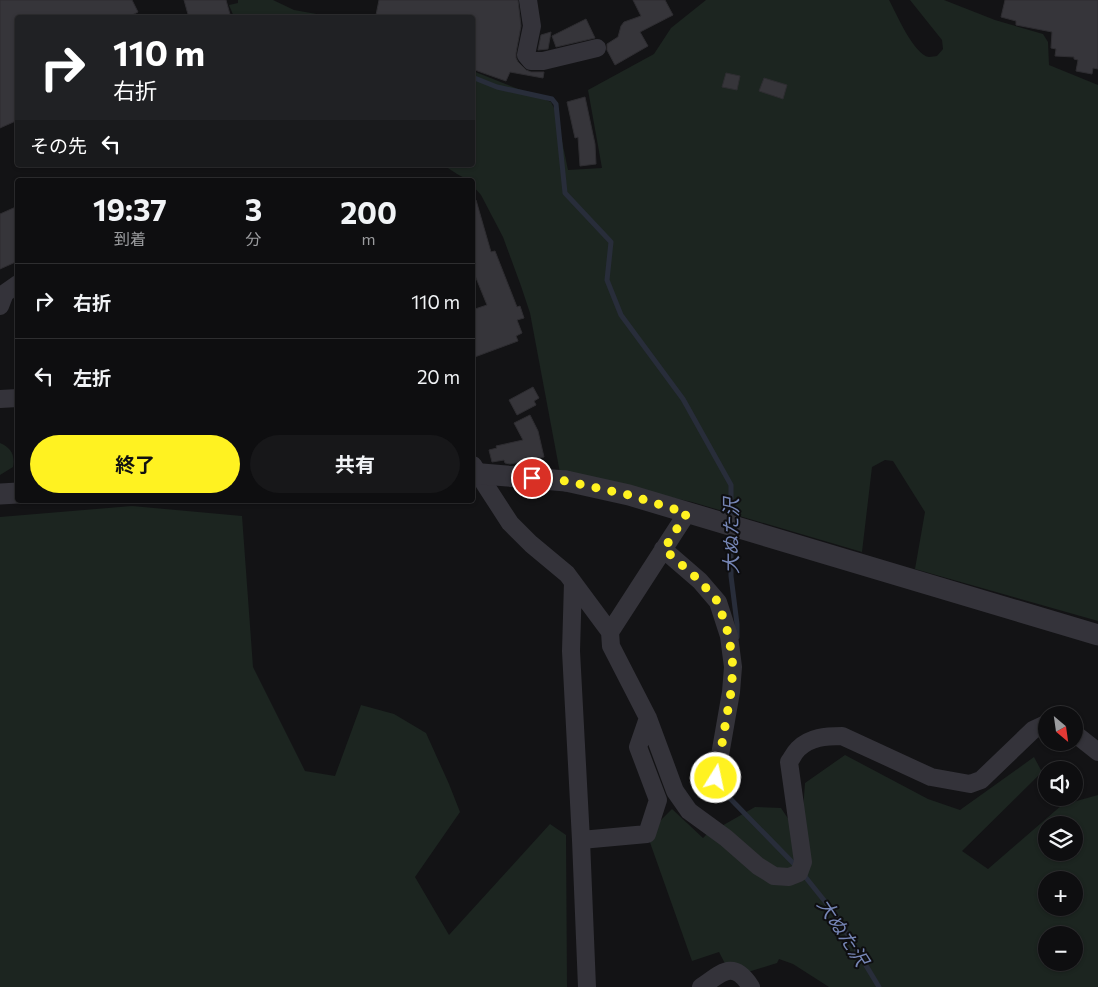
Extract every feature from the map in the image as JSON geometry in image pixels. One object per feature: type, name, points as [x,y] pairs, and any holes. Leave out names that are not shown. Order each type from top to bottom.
[{"type":"street","points":[[528,0],[532,26],[526,55],[531,60],[543,61],[597,48]]},
{"type":"street","points":[[0,306],[5,293],[15,286]]},
{"type":"street","points":[[0,398],[15,398]]},
{"type":"street","points":[[475,470],[510,523],[567,574],[610,632],[611,646],[648,718],[675,791],[689,811],[726,838],[758,866],[774,876],[789,877],[799,873],[804,862],[789,762],[798,749],[808,741],[826,736],[842,736],[931,777],[970,784],[981,780],[1033,730],[1038,728]]},
{"type":"street","points":[[475,474],[566,481],[629,495],[1098,635]]},
{"type":"street","points":[[0,494],[15,493]]},
{"type":"street","points":[[610,632],[687,513]]},
{"type":"street","points":[[664,549],[700,581],[718,602],[729,636],[733,667],[731,692],[716,778]]},
{"type":"street","points":[[573,582],[571,651],[587,987]]},
{"type":"street","points":[[581,840],[647,834],[658,800],[638,747],[648,718]]},
{"type":"street","points":[[1083,740],[1098,752]]},
{"type":"street","points":[[701,987],[724,972],[732,970],[740,973],[750,987]]},
{"type":"shaded area","points":[[238,0],[273,0],[294,10],[322,15],[233,15],[229,5],[238,3]]},
{"type":"shaded area","points":[[706,0],[889,0],[912,42],[923,55],[929,57],[937,56],[943,49],[942,40],[910,0],[944,0],[995,20],[1043,34],[1048,42],[1049,65],[1098,85],[1098,621],[915,569],[925,512],[893,461],[885,460],[872,467],[862,552],[692,502],[560,473],[530,313],[503,237],[481,195],[475,188],[475,178],[464,178],[446,167],[475,167],[475,72],[551,102],[556,112],[568,170],[602,168],[588,90],[654,54],[671,28]]},
{"type":"shaded area","points":[[0,443],[11,452],[13,467],[0,475]]},
{"type":"shaded area","points":[[132,506],[242,516],[253,667],[305,771],[335,776],[361,705],[394,714],[426,733],[460,812],[415,877],[449,935],[550,824],[566,835],[567,987],[0,987],[0,517]]},
{"type":"shaded area","points":[[845,755],[928,799],[960,810],[1034,757],[1038,764],[1038,776],[962,851],[988,869],[1038,826],[1038,861],[1083,861],[1083,816],[1049,816],[1061,806],[1083,806],[1083,799],[1098,795],[1098,987],[829,987],[793,964],[779,959],[777,963],[732,977],[719,952],[692,961],[647,834],[672,809],[703,838],[755,807],[781,808],[801,838],[805,783]]},
{"type":"building","points":[[0,0],[132,0],[138,12],[132,15],[15,15],[15,121],[0,128]]},
{"type":"building","points":[[184,0],[226,0],[230,15],[188,15]]},
{"type":"building","points":[[379,0],[518,0],[521,26],[516,58],[526,70],[544,72],[543,78],[510,72],[506,81],[475,70],[475,15],[376,15]]},
{"type":"building","points":[[633,0],[665,0],[673,15],[640,32],[648,46],[615,65],[607,50],[607,44],[618,37],[624,22],[641,16]]},
{"type":"building","points":[[1005,0],[1098,0],[1098,69],[1093,68],[1092,74],[1076,71],[1078,60],[1074,59],[1074,57],[1055,56],[1056,49],[1051,48],[1052,32],[1016,25],[1016,21],[1001,17]]},
{"type":"building","points":[[586,19],[595,38],[556,47],[552,36]]},
{"type":"building","points":[[551,32],[548,49],[538,50],[541,35]]},
{"type":"building","points":[[726,73],[740,76],[737,90],[722,87]]},
{"type":"building","points":[[764,78],[787,85],[783,99],[759,91]]},
{"type":"building","points":[[585,97],[595,144],[596,164],[580,166],[578,137],[575,138],[567,102]]},
{"type":"building","points":[[475,200],[491,252],[495,251],[517,307],[520,306],[524,318],[517,320],[522,333],[516,336],[518,341],[475,357],[475,309],[487,305],[475,275]]},
{"type":"building","points":[[15,207],[15,262],[0,269],[0,214]]},
{"type":"building","points":[[533,387],[539,398],[534,401],[536,405],[517,415],[509,400]]},
{"type":"building","points":[[530,415],[538,431],[544,457],[510,464],[505,463],[504,460],[492,462],[489,450],[497,448],[496,446],[523,440],[514,423]]},
{"type":"waterway","name":"大ぬた沢","points":[[475,78],[497,87],[552,99],[556,104],[565,193],[611,242],[607,280],[621,315],[683,399],[731,485],[731,519]]},
{"type":"waterway","name":"大ぬた沢","points":[[731,530],[731,576],[737,637]]},
{"type":"waterway","name":"大ぬた沢","points":[[714,782],[797,867]]},
{"type":"waterway","name":"大ぬた沢","points":[[803,874],[835,914],[879,987]]},
{"type":"route","points":[[532,478],[566,481],[629,495],[687,513],[664,549],[700,581],[718,602],[729,636],[733,667],[731,692],[716,778]]}]
